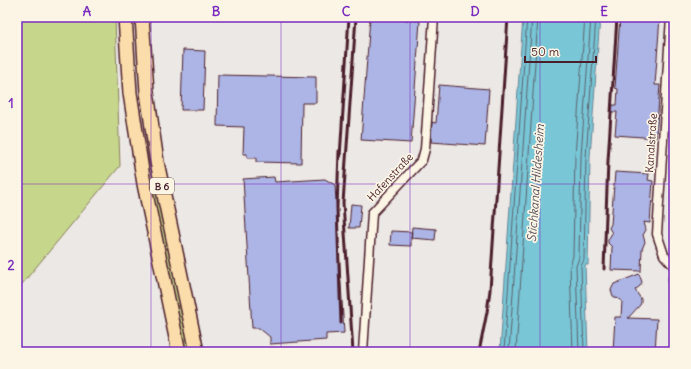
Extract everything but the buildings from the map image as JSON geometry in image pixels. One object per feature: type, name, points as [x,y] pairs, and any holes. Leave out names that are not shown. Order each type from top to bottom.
[{"type":"main road","name":"B 6","points":[[125,17],[130,93],[144,184],[178,352]]},
{"type":"main road","name":"B 6","points":[[142,17],[147,92],[157,162],[197,352]]},
{"type":"street","name":"Hafenstraße","points":[[363,352],[372,213],[422,160],[425,150],[434,17]]},
{"type":"street","name":"Kanalstraße","points":[[671,17],[657,234],[664,254],[674,266]]},
{"type":"green space","points":[[17,17],[115,17],[120,166],[17,290]]},
{"type":"green space","points":[[155,179],[191,352],[184,352],[148,180]]},
{"type":"green space","points":[[674,276],[673,308],[667,301],[668,277]]},
{"type":"water","name":"Stichkanal Hildesheim","points":[[523,17],[600,17],[590,157],[588,265],[585,265],[588,352],[500,352]]},
{"type":"railway","points":[[340,157],[349,17]]},
{"type":"railway","points":[[353,352],[343,203],[356,17]]},
{"type":"railway","points":[[479,352],[490,290],[508,17]]},
{"type":"railway","points":[[604,269],[608,161],[617,17]]},
{"type":"railway","points":[[339,151],[337,208],[341,323]]}]
